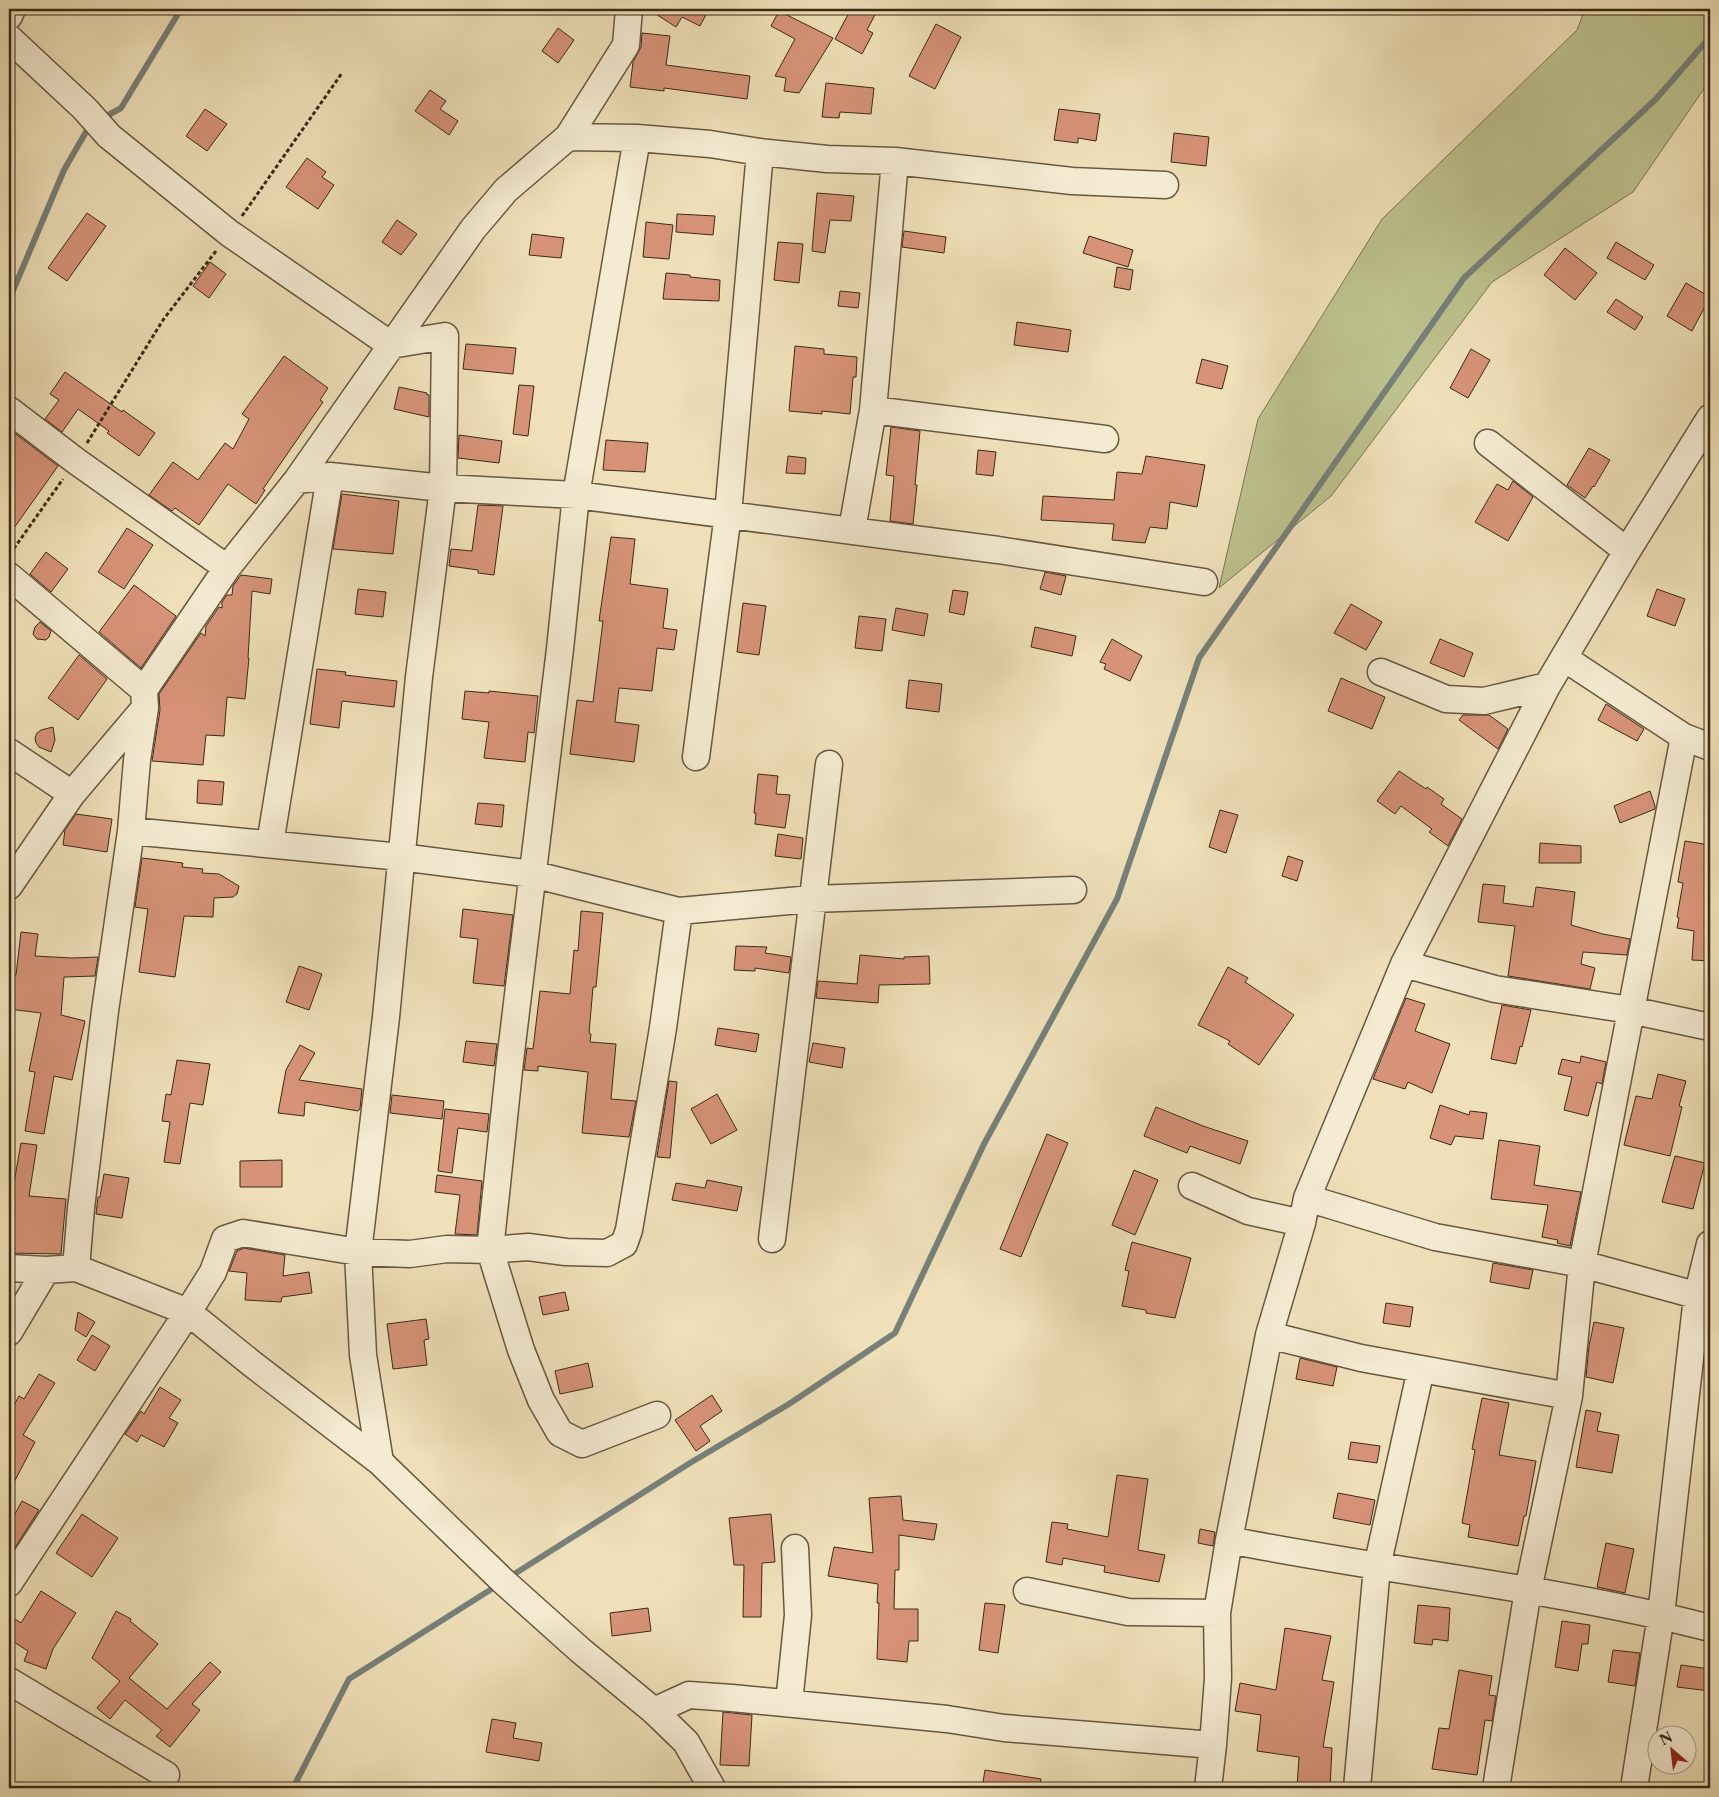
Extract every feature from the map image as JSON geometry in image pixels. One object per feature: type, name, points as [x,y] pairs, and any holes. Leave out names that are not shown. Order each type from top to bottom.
[{"type":"street","points":[[9,16],[12,9]]},
{"type":"street","points":[[9,886],[72,794],[144,699],[227,568],[297,480],[474,229],[506,190],[568,138],[626,45],[629,9]]},
{"type":"street","points":[[9,38],[86,110],[109,136],[229,233],[391,345],[445,336],[443,488],[419,677],[386,1017],[358,1252],[363,1356],[380,1462]]},
{"type":"street","points":[[568,138],[637,138],[710,144],[760,152],[828,159],[895,161],[1072,181],[1165,185]]},
{"type":"street","points":[[637,138],[576,495],[560,649],[532,874],[490,1250],[521,1350],[541,1400],[560,1433],[582,1444],[657,1415]]},
{"type":"street","points":[[696,757],[728,514],[760,152]]},
{"type":"street","points":[[852,530],[872,410],[895,161]]},
{"type":"street","points":[[9,410],[76,461],[227,568]]},
{"type":"street","points":[[872,410],[1105,439]]},
{"type":"street","points":[[1208,1788],[1218,1678],[1216,1613],[1269,1335],[1304,1211],[1404,964],[1547,686],[1627,551],[1710,418]]},
{"type":"street","points":[[1488,443],[1627,551]]},
{"type":"street","points":[[297,480],[330,476],[443,488],[576,495],[998,550],[1204,582]]},
{"type":"street","points":[[270,844],[330,476]]},
{"type":"street","points":[[9,576],[144,699]]},
{"type":"street","points":[[1564,658],[1684,737],[1710,747]]},
{"type":"street","points":[[1381,672],[1446,699],[1484,701],[1547,686]]},
{"type":"street","points":[[76,1268],[81,1208],[99,1060],[131,831],[144,699]]},
{"type":"street","points":[[1496,1788],[1528,1590],[1569,1396],[1582,1264],[1684,737]]},
{"type":"street","points":[[9,752],[72,794]]},
{"type":"street","points":[[772,1239],[829,764]]},
{"type":"street","points":[[131,831],[401,858],[532,874],[679,911],[812,899],[1073,890]]},
{"type":"street","points":[[9,1582],[188,1312],[213,1272],[225,1239],[242,1233],[358,1252],[410,1254],[447,1249],[490,1250],[528,1247],[566,1252],[607,1253],[624,1244],[629,1230],[652,1096],[679,911]]},
{"type":"street","points":[[1404,964],[1494,989],[1630,1010],[1710,1027]]},
{"type":"street","points":[[1192,1186],[1248,1210],[1304,1211],[1582,1264],[1704,1298]]},
{"type":"street","points":[[1634,1788],[1661,1615],[1710,1244]]},
{"type":"street","points":[[9,1268],[46,1270],[76,1268],[188,1312],[251,1364],[380,1462],[503,1581],[580,1650],[654,1711],[686,1742],[712,1788]]},
{"type":"street","points":[[9,1332],[46,1270]]},
{"type":"street","points":[[1269,1335],[1361,1358],[1569,1396]]},
{"type":"street","points":[[1358,1788],[1378,1567],[1421,1369]]},
{"type":"street","points":[[1229,1540],[1378,1567],[1528,1590],[1661,1615],[1710,1628]]},
{"type":"street","points":[[789,1703],[798,1615],[795,1548]]},
{"type":"street","points":[[1027,1591],[1128,1612],[1216,1613]]},
{"type":"street","points":[[9,1681],[166,1775]]},
{"type":"street","points":[[654,1711],[689,1695],[947,1719],[1004,1728],[1213,1745]]},
{"type":"path","points":[[9,556],[76,461],[163,320],[229,233],[342,73]]},
{"type":"green space","points":[[1585,9],[1710,9],[1710,80],[1633,192],[1492,282],[1331,496],[1219,588],[1258,419],[1382,219],[1577,30]]},
{"type":"building","points":[[648,9],[709,9],[700,26],[682,17],[676,27]]},
{"type":"building","points":[[851,9],[878,9],[867,30],[873,33],[862,54],[835,39]]},
{"type":"building","points":[[779,11],[833,38],[799,93],[784,91],[786,78],[775,76],[795,39],[771,26]]},
{"type":"building","points":[[936,24],[961,37],[935,89],[909,76]]},
{"type":"building","points":[[558,28],[574,40],[558,63],[542,51]]},
{"type":"building","points":[[642,33],[670,36],[666,65],[750,76],[747,99],[664,88],[664,91],[630,87],[633,62],[641,47]]},
{"type":"building","points":[[826,83],[874,88],[871,114],[840,112],[839,118],[822,117]]},
{"type":"building","points":[[430,90],[446,101],[440,109],[458,121],[449,135],[415,111]]},
{"type":"building","points":[[205,109],[227,124],[207,151],[186,136]]},
{"type":"building","points":[[1059,109],[1100,114],[1096,141],[1078,138],[1078,143],[1054,140]]},
{"type":"building","points":[[1174,133],[1209,137],[1206,166],[1171,162]]},
{"type":"building","points":[[307,158],[326,172],[322,177],[334,185],[318,209],[286,187]]},
{"type":"building","points":[[817,193],[854,196],[851,221],[830,220],[825,253],[812,251]]},
{"type":"building","points":[[87,213],[106,226],[67,281],[48,268]]},
{"type":"building","points":[[677,214],[715,216],[713,235],[676,232]]},
{"type":"building","points":[[397,220],[417,234],[401,255],[382,242]]},
{"type":"building","points":[[646,222],[673,225],[669,259],[643,257]]},
{"type":"building","points":[[904,231],[946,237],[944,253],[902,247]]},
{"type":"building","points":[[532,234],[564,238],[561,258],[529,255]]},
{"type":"building","points":[[1089,236],[1133,250],[1128,267],[1083,253]]},
{"type":"building","points":[[778,242],[803,244],[799,283],[774,280]]},
{"type":"building","points":[[1616,242],[1654,265],[1645,280],[1607,258]]},
{"type":"building","points":[[1565,248],[1597,273],[1575,300],[1544,275]]},
{"type":"building","points":[[210,262],[226,274],[209,298],[193,286]]},
{"type":"building","points":[[1117,267],[1133,270],[1130,290],[1114,287]]},
{"type":"building","points":[[666,273],[720,280],[719,301],[663,299]]},
{"type":"building","points":[[1686,283],[1710,297],[1692,331],[1667,316]]},
{"type":"building","points":[[840,291],[860,293],[858,308],[838,306]]},
{"type":"building","points":[[1616,299],[1643,317],[1635,330],[1607,312]]},
{"type":"building","points":[[1017,322],[1071,330],[1068,352],[1014,345]]},
{"type":"building","points":[[466,344],[516,348],[513,374],[463,369]]},
{"type":"building","points":[[795,346],[824,349],[824,354],[857,357],[856,377],[853,377],[850,414],[822,411],[822,414],[789,411]]},
{"type":"building","points":[[1471,349],[1490,360],[1468,398],[1450,388]]},
{"type":"building","points":[[284,356],[328,388],[320,400],[323,402],[263,489],[265,490],[256,504],[228,484],[199,525],[175,508],[172,511],[149,495],[173,462],[198,480],[225,443],[233,449],[249,419],[242,414]]},
{"type":"building","points":[[1202,359],[1228,366],[1222,389],[1196,383]]},
{"type":"building","points":[[65,372],[155,433],[139,456],[78,409],[62,432],[45,419],[59,400],[50,394]]},
{"type":"building","points":[[519,385],[534,386],[528,436],[513,434]]},
{"type":"building","points":[[399,387],[429,395],[429,417],[394,409]]},
{"type":"building","points":[[891,427],[920,431],[913,524],[890,521],[894,476],[886,475]]},
{"type":"building","points":[[9,429],[58,466],[9,535]]},
{"type":"building","points":[[459,435],[502,441],[499,463],[458,458]]},
{"type":"building","points":[[606,440],[648,443],[645,472],[603,470]]},
{"type":"building","points":[[1589,448],[1610,460],[1585,498],[1567,485]]},
{"type":"building","points":[[978,450],[996,452],[993,476],[976,474]]},
{"type":"building","points":[[788,456],[806,458],[805,474],[786,473]]},
{"type":"building","points":[[1146,456],[1205,465],[1197,507],[1170,502],[1167,529],[1150,527],[1145,543],[1112,540],[1114,524],[1041,520],[1043,496],[1114,500],[1117,472],[1142,474]]},
{"type":"building","points":[[1513,481],[1533,497],[1508,541],[1475,522],[1497,484],[1508,490]]},
{"type":"building","points":[[342,494],[399,501],[393,554],[333,549]]},
{"type":"building","points":[[478,505],[503,506],[494,575],[478,573],[478,570],[449,566],[451,549],[472,551]]},
{"type":"building","points":[[127,528],[153,545],[124,589],[98,572]]},
{"type":"building","points":[[611,537],[635,539],[630,584],[668,589],[663,628],[677,630],[674,650],[657,648],[652,691],[619,688],[615,722],[639,725],[634,762],[570,754],[577,700],[593,702],[603,621],[599,621]]},
{"type":"building","points":[[46,552],[68,569],[51,592],[30,574]]},
{"type":"building","points":[[1045,572],[1066,576],[1061,595],[1040,589]]},
{"type":"building","points":[[241,575],[272,579],[270,594],[252,591],[245,699],[227,697],[224,736],[206,735],[203,765],[152,761],[160,710],[159,694],[201,633],[205,636],[206,626],[219,607],[222,608],[222,602],[227,595],[232,595],[233,586]]},
{"type":"building","points":[[134,585],[176,616],[141,668],[99,632]]},
{"type":"building","points":[[358,589],[386,592],[383,617],[355,614]]},
{"type":"building","points":[[1657,589],[1685,599],[1675,626],[1647,616]]},
{"type":"building","points":[[953,590],[968,592],[964,615],[949,612]]},
{"type":"building","points":[[743,603],[766,606],[759,655],[737,652]]},
{"type":"building","points":[[1351,604],[1382,622],[1366,650],[1334,633]]},
{"type":"building","points":[[896,608],[928,614],[924,636],[892,630]]},
{"type":"building","points":[[859,616],[886,619],[882,651],[855,648]]},
{"type":"building","points":[[40,622],[51,631],[46,640],[37,639],[33,634],[35,627]]},
{"type":"building","points":[[1035,627],[1076,636],[1072,656],[1031,647]]},
{"type":"building","points":[[1112,639],[1142,656],[1130,681],[1104,669],[1106,664],[1100,662]]},
{"type":"building","points":[[1440,639],[1473,653],[1464,677],[1430,663]]},
{"type":"building","points":[[79,655],[107,679],[78,720],[48,698]]},
{"type":"building","points":[[317,669],[346,672],[345,675],[397,681],[394,707],[342,701],[339,728],[310,724]]},
{"type":"building","points":[[1341,678],[1385,697],[1372,729],[1328,711]]},
{"type":"building","points":[[909,680],[942,684],[939,712],[906,708]]},
{"type":"building","points":[[465,691],[489,693],[489,691],[538,696],[534,733],[528,732],[525,762],[484,758],[489,722],[462,719]]},
{"type":"building","points":[[1606,704],[1644,729],[1637,741],[1598,720]]},
{"type":"building","points":[[1463,715],[1489,715],[1508,729],[1498,749],[1459,720]]},
{"type":"building","points":[[53,727],[55,740],[51,752],[39,747],[35,738],[41,730]]},
{"type":"building","points":[[1399,771],[1444,799],[1441,804],[1462,819],[1448,846],[1429,832],[1432,829],[1401,806],[1395,814],[1377,801]]},
{"type":"building","points":[[758,774],[778,776],[776,794],[790,795],[785,828],[755,824],[756,813],[754,813]]},
{"type":"building","points":[[198,780],[224,782],[222,805],[197,803]]},
{"type":"building","points":[[1650,791],[1655,809],[1620,823],[1614,806]]},
{"type":"building","points":[[478,803],[504,805],[502,827],[475,824]]},
{"type":"building","points":[[1220,810],[1238,815],[1226,853],[1209,847]]},
{"type":"building","points":[[76,814],[112,819],[107,852],[63,845],[65,830]]},
{"type":"building","points":[[778,834],[803,838],[801,859],[775,856]]},
{"type":"building","points":[[1685,841],[1710,845],[1710,961],[1692,960],[1694,931],[1677,928],[1683,883],[1678,882]]},
{"type":"building","points":[[1540,843],[1581,846],[1581,863],[1539,863]]},
{"type":"building","points":[[1288,856],[1303,861],[1297,881],[1282,876]]},
{"type":"building","points":[[142,858],[183,863],[182,867],[203,869],[202,873],[219,874],[239,886],[237,894],[233,897],[214,898],[213,917],[184,916],[175,977],[139,972],[148,909],[135,907]]},
{"type":"building","points":[[1483,884],[1505,886],[1503,903],[1533,907],[1536,887],[1575,892],[1571,925],[1630,939],[1627,955],[1583,952],[1581,964],[1595,968],[1590,989],[1508,976],[1515,926],[1478,922]]},
{"type":"building","points":[[463,909],[513,915],[504,986],[473,983],[478,939],[460,937]]},
{"type":"building","points":[[581,911],[603,913],[596,987],[593,987],[590,1042],[616,1044],[611,1099],[636,1101],[629,1137],[582,1133],[588,1072],[538,1066],[538,1071],[524,1070],[527,1048],[533,1049],[540,991],[570,994],[574,950],[578,951]]},
{"type":"building","points":[[21,932],[38,934],[35,956],[98,957],[95,976],[64,977],[61,1015],[85,1021],[72,1080],[54,1076],[44,1134],[25,1131],[35,1072],[29,1071],[41,1013],[9,1009],[9,975],[16,975]]},
{"type":"building","points":[[736,946],[767,947],[765,953],[791,957],[789,973],[755,968],[755,971],[734,970]]},
{"type":"building","points":[[860,955],[904,959],[904,957],[929,956],[930,984],[879,985],[878,1003],[816,998],[818,981],[857,984]]},
{"type":"building","points":[[299,966],[322,974],[309,1010],[286,1002]]},
{"type":"building","points":[[1228,967],[1248,978],[1245,982],[1294,1015],[1259,1065],[1228,1044],[1230,1041],[1198,1025]]},
{"type":"building","points":[[1406,998],[1425,1004],[1415,1031],[1450,1044],[1432,1093],[1408,1082],[1405,1089],[1373,1079]]},
{"type":"building","points":[[1502,1005],[1531,1010],[1516,1064],[1491,1059]]},
{"type":"building","points":[[718,1028],[759,1034],[756,1052],[715,1045]]},
{"type":"building","points":[[466,1041],[497,1044],[494,1066],[463,1062]]},
{"type":"building","points":[[813,1043],[845,1048],[842,1068],[809,1062]]},
{"type":"building","points":[[300,1045],[315,1053],[299,1080],[362,1089],[360,1109],[358,1111],[305,1102],[304,1116],[278,1113],[286,1070]]},
{"type":"building","points":[[1581,1056],[1606,1062],[1602,1084],[1597,1082],[1588,1116],[1564,1110],[1572,1077],[1558,1074],[1562,1059],[1580,1063]]},
{"type":"building","points":[[177,1060],[210,1064],[203,1105],[190,1103],[180,1164],[164,1162],[170,1122],[162,1121],[166,1094],[171,1095]]},
{"type":"building","points":[[1658,1074],[1686,1081],[1679,1106],[1682,1107],[1670,1156],[1624,1145],[1636,1096],[1652,1099]]},
{"type":"building","points":[[669,1081],[677,1082],[670,1158],[657,1157]]},
{"type":"building","points":[[717,1094],[737,1130],[711,1144],[691,1109]]},
{"type":"building","points":[[392,1095],[444,1101],[442,1119],[390,1113]]},
{"type":"building","points":[[1440,1105],[1469,1115],[1470,1111],[1487,1113],[1483,1139],[1455,1136],[1451,1145],[1430,1138]]},
{"type":"building","points":[[1156,1107],[1203,1126],[1248,1141],[1240,1164],[1190,1146],[1187,1153],[1144,1136]]},
{"type":"building","points":[[445,1109],[489,1114],[487,1132],[458,1128],[452,1173],[438,1171]]},
{"type":"building","points":[[1047,1134],[1068,1143],[1021,1257],[1000,1249]]},
{"type":"building","points":[[1499,1140],[1540,1146],[1534,1185],[1581,1192],[1570,1246],[1557,1243],[1558,1240],[1542,1237],[1548,1205],[1491,1199]]},
{"type":"building","points":[[21,1143],[37,1145],[29,1196],[66,1199],[61,1254],[9,1253],[9,1194],[12,1194]]},
{"type":"building","points":[[1675,1156],[1705,1163],[1693,1209],[1662,1202]]},
{"type":"building","points":[[282,1160],[282,1187],[240,1187],[240,1161]]},
{"type":"building","points":[[1134,1170],[1158,1180],[1135,1235],[1112,1225]]},
{"type":"building","points":[[104,1174],[129,1178],[122,1218],[96,1214]]},
{"type":"building","points":[[437,1175],[482,1181],[477,1235],[455,1234],[460,1195],[435,1192]]},
{"type":"building","points":[[707,1180],[742,1187],[737,1211],[672,1200],[676,1183],[705,1188]]},
{"type":"building","points":[[1132,1242],[1191,1258],[1175,1318],[1146,1313],[1146,1310],[1122,1306],[1129,1271],[1125,1270]]},
{"type":"building","points":[[244,1248],[285,1255],[283,1276],[309,1272],[312,1293],[282,1297],[281,1302],[245,1300],[247,1273],[229,1271],[237,1251]]},
{"type":"building","points":[[1493,1263],[1533,1270],[1529,1289],[1490,1282]]},
{"type":"building","points":[[565,1292],[569,1310],[543,1315],[539,1297]]},
{"type":"building","points":[[1386,1303],[1413,1307],[1410,1327],[1383,1323]]},
{"type":"building","points":[[78,1312],[95,1322],[86,1337],[75,1330]]},
{"type":"building","points":[[426,1319],[429,1339],[424,1340],[427,1365],[393,1369],[387,1324]]},
{"type":"building","points":[[1594,1322],[1624,1328],[1613,1383],[1586,1377]]},
{"type":"building","points":[[92,1335],[110,1346],[95,1371],[77,1360]]},
{"type":"building","points":[[1300,1358],[1337,1367],[1333,1386],[1296,1379]]},
{"type":"building","points":[[588,1363],[593,1387],[560,1394],[555,1371]]},
{"type":"building","points":[[39,1374],[55,1383],[23,1435],[35,1442],[9,1492],[9,1414],[19,1396],[24,1399]]},
{"type":"building","points":[[160,1387],[181,1400],[169,1418],[178,1423],[164,1447],[141,1435],[137,1442],[125,1434],[141,1411],[144,1414]]},
{"type":"building","points":[[712,1395],[722,1411],[700,1426],[710,1441],[696,1451],[675,1420]]},
{"type":"building","points":[[1482,1398],[1509,1403],[1499,1455],[1536,1461],[1526,1516],[1524,1516],[1518,1546],[1468,1537],[1470,1525],[1462,1523],[1475,1450],[1472,1449]]},
{"type":"building","points":[[1586,1410],[1601,1413],[1597,1431],[1619,1435],[1612,1473],[1576,1467]]},
{"type":"building","points":[[1351,1442],[1380,1446],[1377,1463],[1348,1459]]},
{"type":"building","points":[[1117,1475],[1148,1479],[1138,1550],[1165,1555],[1159,1582],[1104,1572],[1105,1566],[1063,1558],[1062,1565],[1046,1562],[1052,1522],[1068,1524],[1067,1529],[1108,1537]]},
{"type":"building","points":[[1338,1493],[1375,1500],[1370,1525],[1333,1518]]},
{"type":"building","points":[[901,1496],[903,1520],[937,1524],[934,1540],[899,1535],[899,1570],[895,1570],[894,1609],[918,1609],[918,1641],[909,1641],[907,1662],[877,1659],[878,1584],[828,1576],[834,1547],[873,1553],[869,1498]]},
{"type":"building","points":[[22,1501],[39,1510],[14,1549],[9,1546],[9,1525]]},
{"type":"building","points":[[82,1514],[118,1538],[92,1577],[56,1553]]},
{"type":"building","points":[[771,1514],[775,1562],[762,1563],[761,1617],[743,1617],[744,1565],[734,1565],[729,1518]]},
{"type":"building","points":[[1200,1529],[1215,1532],[1213,1546],[1198,1543]]},
{"type":"building","points":[[1606,1543],[1634,1549],[1625,1593],[1597,1587]]},
{"type":"building","points":[[41,1591],[76,1613],[53,1649],[46,1669],[24,1661],[28,1651],[9,1639],[9,1615],[21,1623]]},
{"type":"building","points":[[985,1603],[1005,1605],[998,1653],[979,1650]]},
{"type":"building","points":[[1418,1605],[1450,1608],[1448,1641],[1433,1639],[1432,1645],[1414,1643]]},
{"type":"building","points":[[648,1608],[651,1631],[612,1636],[610,1613]]},
{"type":"building","points":[[116,1611],[131,1619],[130,1621],[158,1644],[129,1678],[167,1709],[210,1662],[221,1672],[192,1704],[200,1710],[170,1747],[156,1736],[162,1730],[125,1700],[110,1719],[97,1708],[120,1681],[92,1658]]},
{"type":"building","points":[[1562,1621],[1590,1625],[1588,1644],[1582,1644],[1578,1671],[1555,1667]]},
{"type":"building","points":[[1285,1628],[1331,1636],[1322,1680],[1334,1682],[1323,1747],[1332,1748],[1330,1788],[1297,1788],[1299,1757],[1257,1751],[1261,1715],[1235,1711],[1240,1683],[1276,1690]]},
{"type":"building","points":[[1613,1650],[1640,1653],[1635,1686],[1608,1682]]},
{"type":"building","points":[[1681,1665],[1710,1669],[1710,1691],[1677,1687]]},
{"type":"building","points":[[1459,1670],[1492,1676],[1489,1695],[1496,1696],[1492,1721],[1485,1720],[1477,1775],[1432,1769],[1439,1728],[1449,1729]]},
{"type":"building","points":[[723,1712],[752,1715],[749,1766],[720,1765]]},
{"type":"building","points":[[492,1719],[516,1723],[513,1738],[542,1743],[539,1761],[486,1752]]},
{"type":"building","points":[[985,1770],[1041,1779],[1040,1788],[982,1788]]},
{"type":"waterway","points":[[101,119],[121,108],[181,9]]},
{"type":"waterway","points":[[508,1578],[690,1463],[789,1404],[895,1333],[984,1144],[1117,899],[1199,658],[1464,278],[1656,99],[1710,37]]},
{"type":"waterway","points":[[9,300],[64,170],[90,125]]},
{"type":"waterway","points":[[293,1788],[349,1679],[498,1585]]}]
